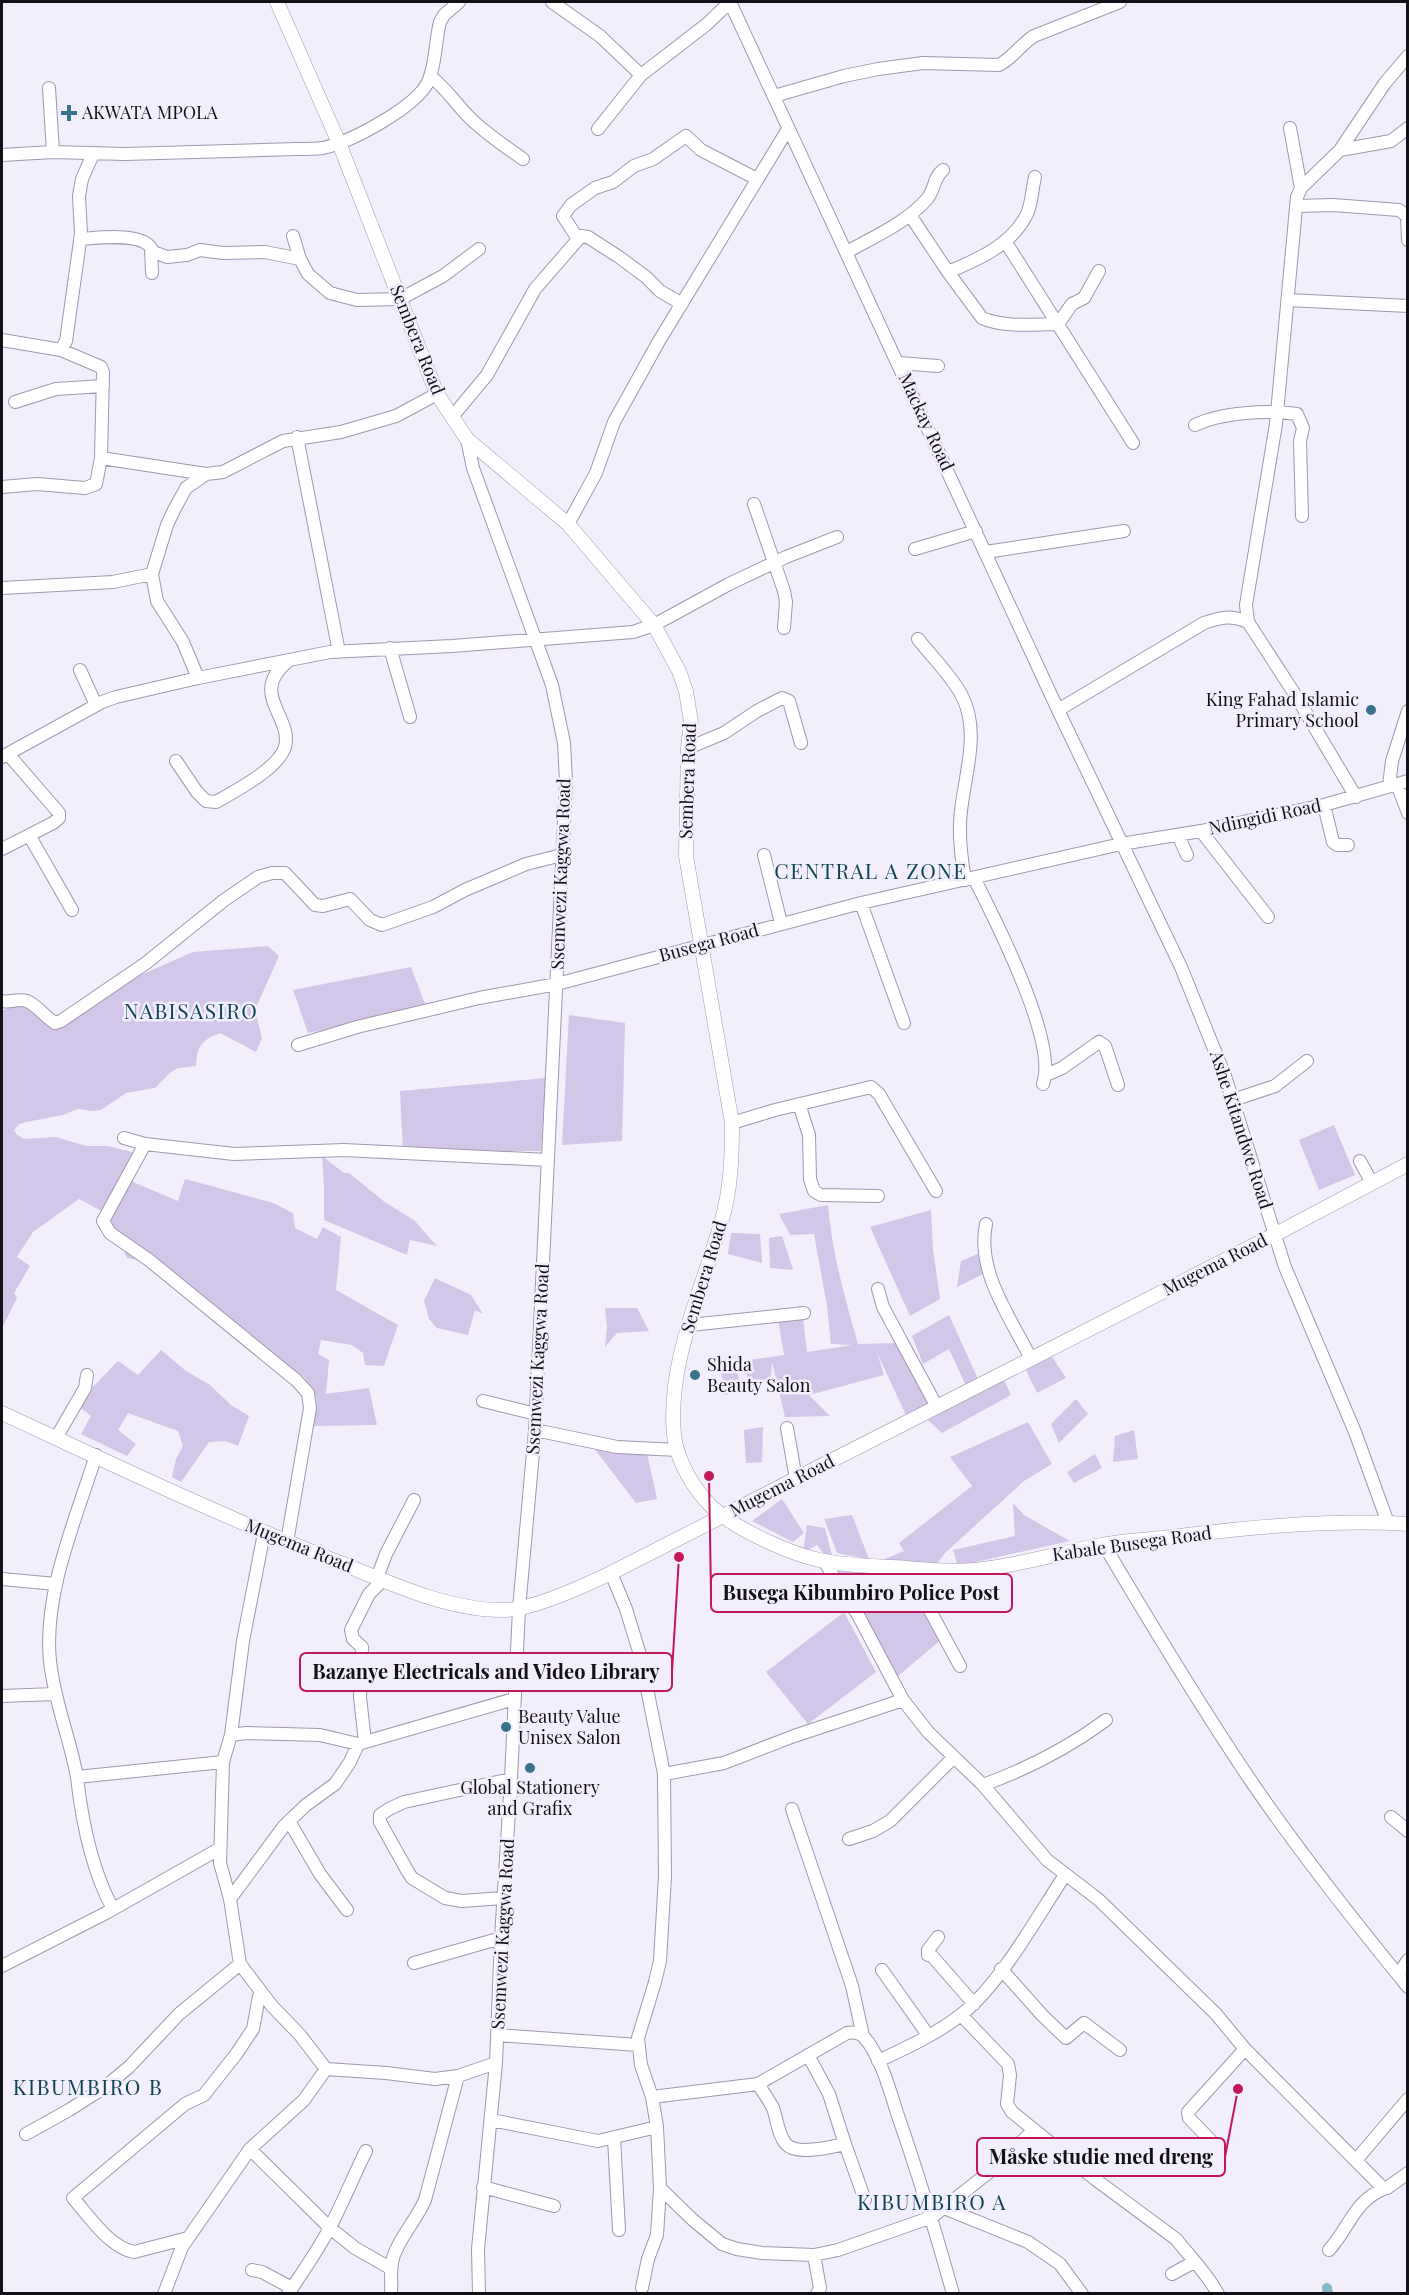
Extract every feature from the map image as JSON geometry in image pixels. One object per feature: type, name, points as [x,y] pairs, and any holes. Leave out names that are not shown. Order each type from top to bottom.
[{"type":"street","name":"Sembera Road","points":[[277,2],[339,143],[437,394],[467,439],[568,524],[654,625],[679,671],[686,691],[692,722],[688,748],[686,856],[732,1123],[732,1161],[722,1222],[690,1325],[677,1379],[674,1413],[675,1436],[678,1450],[698,1490],[712,1507],[724,1516]]},
{"type":"street","points":[[2,154],[322,148],[339,143],[395,114],[418,96],[430,76],[440,22],[444,15],[459,2]]},
{"type":"street","points":[[552,2],[600,36],[641,75]]},
{"type":"street","points":[[598,129],[641,75],[707,24],[730,2]]},
{"type":"street","name":"Mackay Road","points":[[730,2],[1121,844]]},
{"type":"street","points":[[774,96],[878,69],[923,63],[999,65],[1006,61],[1025,41],[1034,36],[1120,2]]},
{"type":"street","points":[[1301,188],[1340,150],[1385,83],[1407,56]]},
{"type":"street","points":[[430,76],[443,86],[477,124],[523,159]]},
{"type":"street","points":[[49,88],[53,152]]},
{"type":"street","points":[[1290,128],[1301,188],[1296,206],[1277,413],[1268,484],[1246,605],[1248,622],[1296,696],[1356,797]]},
{"type":"street","points":[[1340,150],[1391,141],[1407,128]]},
{"type":"street","points":[[568,524],[596,473],[614,422],[788,129]]},
{"type":"street","points":[[578,239],[563,216],[572,205],[595,188],[613,182],[634,166],[653,159],[686,136],[701,150],[757,179]]},
{"type":"street","points":[[61,350],[66,341],[80,239],[79,196],[82,179],[93,154]]},
{"type":"street","points":[[847,252],[910,215],[928,198],[936,176],[943,170]]},
{"type":"street","points":[[948,272],[984,256],[1005,241],[1027,215],[1035,177]]},
{"type":"street","points":[[1296,206],[1334,205],[1399,210],[1407,216],[1407,240]]},
{"type":"street","points":[[910,215],[982,318],[991,322],[1014,324],[1058,324]]},
{"type":"street","points":[[293,236],[300,259],[308,274],[332,294],[357,300],[400,299],[443,276],[479,249]]},
{"type":"street","points":[[452,417],[487,375],[536,289],[583,236],[596,242],[637,270],[660,291],[682,304]]},
{"type":"street","points":[[80,239],[131,238],[147,242],[152,251],[152,273]]},
{"type":"street","points":[[1005,241],[1133,443]]},
{"type":"street","points":[[152,251],[167,257],[187,255],[200,250],[223,253],[265,252],[300,259]]},
{"type":"street","points":[[1058,324],[1072,304],[1084,298],[1099,272]]},
{"type":"street","points":[[1288,300],[1407,306]]},
{"type":"street","points":[[2,340],[61,350],[101,367],[103,372],[100,414],[101,458],[96,484],[86,488],[37,484],[2,487]]},
{"type":"street","points":[[898,363],[938,366]]},
{"type":"street","points":[[15,402],[56,389],[103,386]]},
{"type":"street","points":[[101,458],[206,474],[223,472],[283,441],[297,437],[341,432],[396,416],[437,394]]},
{"type":"street","points":[[1195,426],[1238,414],[1297,414],[1303,428],[1300,441],[1302,516]]},
{"type":"street","points":[[297,437],[339,652]]},
{"type":"street","name":"Ssemwezi Kaggwa Road","points":[[467,439],[473,468],[552,685],[564,743],[566,792],[536,1414],[519,1609],[496,2063],[478,2249],[479,2294]]},
{"type":"street","points":[[198,678],[183,642],[157,601],[152,574],[166,525],[174,510],[186,488],[206,474]]},
{"type":"street","points":[[754,504],[786,602],[784,628]]},
{"type":"street","points":[[915,549],[976,531]]},
{"type":"street","points":[[986,552],[1124,531]]},
{"type":"street","points":[[2,849],[59,818],[59,813],[5,756],[64,725],[96,705],[116,697],[198,678],[339,652],[536,641],[633,632],[654,625],[774,562],[837,537]]},
{"type":"street","points":[[2,588],[113,582],[152,574]]},
{"type":"street","points":[[1058,710],[1204,622],[1229,616],[1248,622]]},
{"type":"street","points":[[918,639],[962,694],[970,721],[971,745],[960,812],[960,850],[969,879],[1032,1009],[1042,1043],[1045,1080],[1099,1042],[1104,1046],[1118,1085]]},
{"type":"street","points":[[390,648],[410,717]]},
{"type":"street","points":[[176,761],[197,792],[206,801],[216,802],[274,764],[284,748],[286,737],[272,696],[272,679],[275,671],[289,660]]},
{"type":"street","points":[[80,670],[96,705]]},
{"type":"street","points":[[688,748],[724,733],[782,698],[789,700],[801,743]]},
{"type":"street","points":[[1407,711],[1392,761],[1407,813]]},
{"type":"street","name":"Ndingidi Road","points":[[1121,844],[1201,831],[1324,805],[1398,784]]},
{"type":"street","points":[[1324,805],[1333,842],[1337,846],[1348,845]]},
{"type":"street","points":[[1201,831],[1268,917]]},
{"type":"street","points":[[29,835],[72,910]]},
{"type":"street","points":[[1178,835],[1187,855]]},
{"type":"street","name":"Busega Road","points":[[298,1045],[357,1027],[452,1004],[557,984],[861,903],[1121,844]]},
{"type":"street","name":"Ashe Kitandwe Road","points":[[1121,844],[1205,1022],[1233,1100],[1285,1267],[1355,1432],[1388,1523]]},
{"type":"street","points":[[2,1001],[15,999],[27,1001],[55,1023],[62,1021],[146,963],[223,901],[258,877],[272,873],[285,873],[315,905],[323,906],[351,899],[370,920],[382,925],[434,908],[465,890],[526,864],[562,855]]},
{"type":"street","points":[[764,855],[781,923]]},
{"type":"street","points":[[861,903],[904,1023]]},
{"type":"street","points":[[1233,1100],[1275,1086],[1307,1061]]},
{"type":"street","points":[[732,1123],[871,1087],[879,1094],[936,1191]]},
{"type":"street","points":[[799,1104],[808,1135],[812,1189],[820,1195],[878,1196]]},
{"type":"street","points":[[124,1138],[145,1144],[234,1154],[344,1150],[548,1160]]},
{"type":"street","points":[[145,1144],[103,1221],[106,1230],[149,1260],[296,1380],[308,1393],[310,1408],[287,1542]]},
{"type":"street","points":[[1360,1161],[1372,1183]]},
{"type":"street","name":"Mugema Road","points":[[2,1413],[264,1533],[380,1579],[466,1606],[487,1610],[519,1609],[611,1573],[1274,1235],[1407,1164]]},
{"type":"street","points":[[986,1224],[983,1237],[991,1278],[1031,1359]]},
{"type":"street","points":[[878,1289],[883,1307],[937,1407]]},
{"type":"street","points":[[690,1325],[804,1313]]},
{"type":"street","points":[[56,1438],[85,1388],[87,1375]]},
{"type":"street","points":[[483,1401],[536,1414]]},
{"type":"street","points":[[787,1428],[796,1479]]},
{"type":"street","points":[[535,1430],[608,1445],[678,1450]]},
{"type":"street","points":[[96,1455],[56,1584],[49,1619],[50,1659],[55,1694],[77,1778],[80,1807],[96,1871],[101,1887],[113,1909]]},
{"type":"street","points":[[230,1899],[288,1821],[335,1784],[362,1743],[360,1697],[362,1647],[353,1639],[351,1630],[369,1594],[380,1579],[386,1554],[414,1500]]},
{"type":"street","name":"Kabale Busega Road","points":[[724,1516],[774,1544],[824,1561],[907,1568],[975,1570],[1104,1545],[1218,1532],[1336,1523],[1407,1524]]},
{"type":"street","points":[[264,1533],[243,1641],[231,1735],[223,1762],[219,1848],[240,1964],[326,2068],[435,2079],[458,2076],[496,2063]]},
{"type":"street","points":[[1104,1545],[1168,1653],[1254,1785],[1303,1853],[1407,1987]]},
{"type":"street","points":[[824,1561],[858,1615],[903,1700],[928,1732],[983,1785],[1032,1844],[1065,1875],[1107,1908],[1216,2014],[1245,2049],[1357,2159],[1382,2187],[1386,2188]]},
{"type":"street","points":[[907,1568],[960,1666]]},
{"type":"street","points":[[611,1573],[641,1658],[664,1773],[665,1876],[660,1961],[640,2028],[638,2045],[652,2097],[657,2127],[660,2188],[657,2235],[648,2259],[642,2288]]},
{"type":"street","points":[[2,1579],[56,1584]]},
{"type":"street","points":[[2,1696],[55,1694]]},
{"type":"street","points":[[231,1735],[246,1733],[320,1735],[362,1743],[514,1699]]},
{"type":"street","points":[[664,1773],[724,1763],[794,1736],[903,1700]]},
{"type":"street","points":[[983,1785],[1044,1760],[1106,1720]]},
{"type":"street","points":[[849,1839],[873,1831],[890,1821],[953,1758]]},
{"type":"street","points":[[77,1778],[223,1762]]},
{"type":"street","points":[[503,1898],[462,1901],[445,1898],[412,1878],[380,1822],[380,1815],[404,1802],[511,1779]]},
{"type":"street","points":[[792,1809],[852,1986],[863,2036],[878,2061],[889,2089],[932,2217],[953,2294]]},
{"type":"street","points":[[1391,1817],[1407,1831]]},
{"type":"street","points":[[288,1821],[320,1874],[347,1910]]},
{"type":"street","points":[[2,1966],[113,1909],[219,1848]]},
{"type":"street","points":[[878,2061],[928,2035],[961,2015],[974,2004],[1001,1970],[1065,1875]]},
{"type":"street","points":[[938,1937],[928,1950],[928,1955],[932,1956],[974,2004]]},
{"type":"street","points":[[414,1963],[501,1938]]},
{"type":"street","points":[[1398,1975],[1407,1960]]},
{"type":"street","points":[[26,2134],[105,2087],[129,2067],[179,2014],[240,1964]]},
{"type":"street","points":[[882,1970],[928,2035]]},
{"type":"street","points":[[1001,1970],[1066,2038],[1084,2023],[1120,2050]]},
{"type":"street","points":[[188,2238],[134,2252],[127,2251],[114,2243],[72,2198],[185,2104],[204,2095],[253,2029],[260,1991]]},
{"type":"street","points":[[961,2015],[1008,2064],[1010,2074],[1006,2104],[1012,2112],[1095,2179],[1169,2233],[1209,2278],[1218,2294]]},
{"type":"street","points":[[652,2097],[758,2084],[847,2033],[853,2032],[863,2036]]},
{"type":"street","points":[[497,2035],[638,2045]]},
{"type":"street","points":[[1217,2147],[1189,2118],[1188,2112],[1245,2049]]},
{"type":"street","points":[[808,2055],[829,2094],[865,2200]]},
{"type":"street","points":[[164,2294],[188,2238],[250,2149],[304,2100],[326,2068]]},
{"type":"street","points":[[391,2294],[390,2268],[398,2246],[424,2200],[458,2076]]},
{"type":"street","points":[[758,2084],[773,2109],[784,2141],[789,2146],[801,2150],[812,2150],[845,2144]]},
{"type":"street","points":[[1357,2159],[1407,2098]]},
{"type":"street","points":[[491,2120],[598,2141],[657,2127]]},
{"type":"street","points":[[660,2188],[722,2244],[762,2253],[814,2255],[838,2250],[932,2217],[988,2173],[1034,2130]]},
{"type":"street","points":[[614,2138],[618,2230]]},
{"type":"street","points":[[250,2149],[330,2228],[356,2248],[390,2268]]},
{"type":"street","points":[[252,2270],[262,2272],[290,2291],[330,2228],[346,2189],[366,2151]]},
{"type":"street","points":[[1329,2250],[1358,2207],[1371,2194],[1386,2188],[1407,2173]]},
{"type":"street","points":[[483,2187],[554,2206]]},
{"type":"street","points":[[944,2208],[1028,2242],[1060,2265],[1082,2294]]},
{"type":"street","points":[[814,2255],[820,2288],[817,2294]]},
{"type":"street","points":[[1172,2274],[1194,2262]]},
{"type":"shaded area","points":[[268,946],[279,956],[255,1010],[262,1038],[256,1052],[220,1033],[201,1045],[196,1066],[178,1068],[155,1088],[126,1093],[101,1110],[78,1109],[63,1115],[26,1122],[14,1130],[24,1139],[56,1137],[86,1146],[108,1146],[136,1153],[129,1170],[133,1182],[178,1201],[185,1179],[273,1203],[293,1213],[295,1228],[317,1239],[323,1227],[341,1237],[336,1290],[398,1325],[384,1366],[365,1365],[363,1353],[352,1345],[321,1340],[318,1354],[329,1360],[326,1394],[369,1388],[377,1425],[311,1426],[317,1399],[304,1377],[282,1364],[247,1331],[215,1310],[177,1274],[166,1274],[148,1252],[138,1260],[127,1258],[109,1215],[79,1199],[33,1232],[17,1257],[30,1266],[14,1293],[17,1298],[2,1328],[2,1011],[29,996],[52,1021],[105,991],[193,952]]},
{"type":"shaded area","points":[[411,967],[427,1009],[308,1033],[293,990]]},
{"type":"shaded area","points":[[569,1015],[625,1023],[622,1141],[562,1145]]},
{"type":"shaded area","points":[[546,1078],[541,1151],[403,1151],[400,1091]]},
{"type":"shaded area","points":[[1334,1125],[1355,1175],[1319,1190],[1299,1140]]},
{"type":"shaded area","points":[[322,1156],[344,1173],[349,1173],[386,1203],[414,1220],[437,1246],[410,1240],[407,1255],[324,1220]]},
{"type":"shaded area","points":[[828,1205],[836,1258],[858,1344],[897,1343],[933,1409],[906,1415],[877,1353],[884,1375],[809,1395],[830,1416],[785,1417],[772,1362],[771,1379],[746,1382],[749,1360],[784,1355],[778,1319],[803,1318],[807,1352],[853,1345],[831,1344],[827,1306],[814,1234],[790,1235],[779,1214]]},
{"type":"shaded area","points":[[931,1210],[933,1249],[940,1299],[910,1316],[870,1227]]},
{"type":"shaded area","points":[[731,1233],[760,1234],[762,1263],[728,1254]]},
{"type":"shaded area","points":[[782,1236],[793,1270],[770,1268],[769,1238]]},
{"type":"shaded area","points":[[982,1252],[985,1273],[957,1287],[961,1261]]},
{"type":"shaded area","points":[[435,1278],[471,1295],[483,1314],[475,1310],[468,1335],[437,1328],[429,1319],[424,1301]]},
{"type":"shaded area","points":[[605,1308],[637,1308],[649,1331],[617,1333],[605,1347],[607,1328]]},
{"type":"shaded area","points":[[949,1315],[978,1379],[966,1386],[949,1349],[923,1364],[912,1336]]},
{"type":"shaded area","points":[[161,1350],[186,1371],[210,1385],[231,1405],[249,1416],[238,1446],[225,1441],[209,1442],[181,1482],[172,1477],[176,1459],[183,1446],[178,1431],[128,1413],[118,1430],[136,1444],[127,1456],[81,1434],[91,1416],[78,1406],[85,1395],[118,1361],[138,1375]]},
{"type":"shaded area","points":[[1051,1355],[1066,1378],[1037,1393],[1025,1368]]},
{"type":"shaded area","points":[[738,1368],[739,1392],[725,1395],[721,1371]]},
{"type":"shaded area","points":[[1003,1378],[1011,1395],[942,1433],[928,1420]]},
{"type":"shaded area","points":[[1076,1399],[1088,1414],[1059,1443],[1051,1424]]},
{"type":"shaded area","points":[[1028,1422],[1052,1464],[1024,1481],[945,1553],[936,1565],[880,1561],[904,1551],[899,1543],[972,1486],[950,1457]]},
{"type":"shaded area","points":[[763,1427],[762,1462],[746,1463],[744,1430]]},
{"type":"shaded area","points":[[1134,1430],[1138,1459],[1113,1462],[1115,1436]]},
{"type":"shaded area","points":[[593,1447],[647,1454],[657,1499],[636,1503]]},
{"type":"shaded area","points":[[1095,1454],[1102,1468],[1074,1483],[1067,1472]]},
{"type":"shaded area","points":[[782,1499],[804,1533],[793,1542],[752,1521]]},
{"type":"shaded area","points":[[1013,1503],[1024,1515],[1070,1541],[958,1566],[953,1550],[1015,1536]]},
{"type":"shaded area","points":[[852,1515],[869,1559],[837,1553],[824,1519]]},
{"type":"shaded area","points":[[807,1525],[825,1528],[833,1559],[827,1558],[817,1545],[803,1553]]},
{"type":"shaded area","points":[[837,1567],[908,1577],[942,1639],[898,1676]]},
{"type":"shaded area","points":[[844,1612],[876,1672],[808,1724],[766,1672]]},
{"type":"waterway","points":[[1327,2288],[1328,2294]]},
{"type":"place","name":"AKWATA MPOLA","points":[[69,113]]},
{"type":"place","name":"King Fahad Islamic Primary School","points":[[1371,710]]},
{"type":"place","name":"Shida Beauty Salon","points":[[695,1375]]},
{"type":"place","name":"Busega Kibumbiro Police Post","points":[[709,1476]]},
{"type":"place","name":"Bazanye Electricals and Video Library","points":[[679,1557]]},
{"type":"place","name":"Beauty Value Unisex Salon","points":[[506,1727]]},
{"type":"place","name":"Global Stationery and Grafix","points":[[530,1768]]},
{"type":"place","name":"Måske studie med dreng","points":[[1238,2089]]},
{"type":"district","name":"CENTRAL A ZONE","points":[[871,872]]},
{"type":"district","name":"NABISASIRO","points":[[191,1012]]},
{"type":"district","name":"KIBUMBIRO B","points":[[88,2088]]},
{"type":"district","name":"KIBUMBIRO A","points":[[932,2203]]}]
